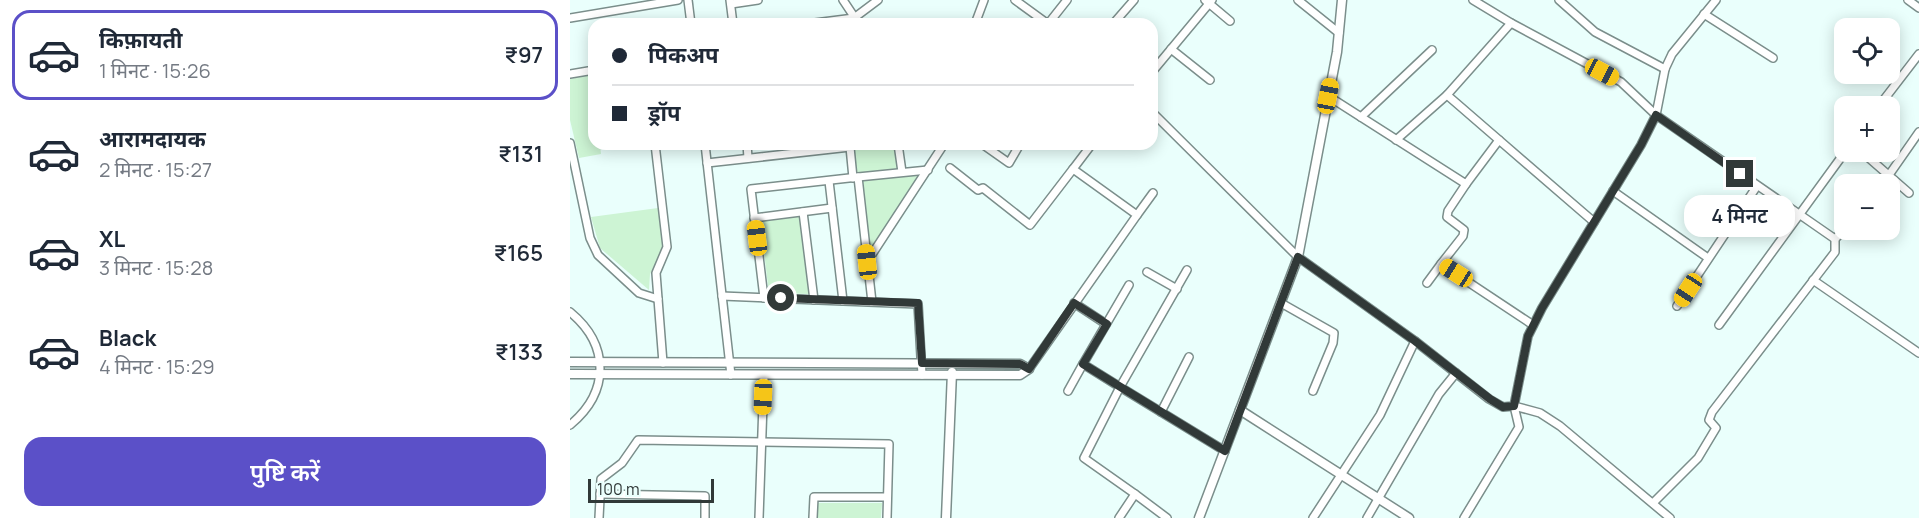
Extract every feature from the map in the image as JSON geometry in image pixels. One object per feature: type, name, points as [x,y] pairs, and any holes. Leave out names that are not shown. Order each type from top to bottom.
[{"type":"street","points":[[570,18],[678,0]]},
{"type":"street","points":[[688,0],[690,18]]},
{"type":"street","points":[[732,18],[731,2],[755,0]]},
{"type":"street","points":[[843,0],[854,18]]},
{"type":"street","points":[[977,18],[984,0]]},
{"type":"street","points":[[1015,0],[1036,18]]},
{"type":"street","points":[[1053,18],[1067,0]]},
{"type":"street","points":[[1118,18],[1134,0]]},
{"type":"street","points":[[1298,0],[1339,33]]},
{"type":"street","points":[[1199,518],[1298,257],[1339,33],[1342,0]]},
{"type":"street","points":[[1473,0],[1621,82],[1656,115],[1834,240],[1835,252],[1712,412],[1709,420],[1716,428],[1698,458],[1653,503]]},
{"type":"street","points":[[1559,0],[1595,32],[1665,69]]},
{"type":"street","points":[[1464,518],[1519,427],[1514,406],[1528,336],[1533,325],[1656,115],[1665,69],[1683,39],[1716,0]]},
{"type":"street","points":[[1908,0],[1919,8]]},
{"type":"street","points":[[859,18],[875,1]]},
{"type":"street","points":[[1158,65],[1209,1],[1230,21]]},
{"type":"street","points":[[1704,14],[1773,58]]},
{"type":"street","points":[[1396,140],[1447,95],[1511,23]]},
{"type":"street","points":[[1171,49],[1210,80]]},
{"type":"street","points":[[1361,117],[1432,50]]},
{"type":"street","points":[[1887,96],[1919,54]]},
{"type":"street","points":[[570,74],[588,71]]},
{"type":"street","points":[[1447,95],[1594,222]]},
{"type":"street","points":[[1328,96],[1466,184]]},
{"type":"street","points":[[1158,118],[1298,257],[1503,407],[1514,406],[1540,413],[1560,426],[1670,518]]},
{"type":"street","points":[[1890,174],[1919,132]]},
{"type":"street","points":[[1427,283],[1463,236],[1464,230],[1447,217],[1448,211],[1499,140]]},
{"type":"street","points":[[570,143],[590,238],[598,255],[639,293],[658,299]]},
{"type":"street","points":[[655,150],[667,247],[656,273],[663,363]]},
{"type":"street","points":[[706,150],[731,375]]},
{"type":"street","points":[[747,150],[748,158]]},
{"type":"street","points":[[707,163],[815,150]]},
{"type":"street","points":[[850,150],[856,177],[872,302]]},
{"type":"street","points":[[899,150],[902,172]]},
{"type":"street","points":[[867,262],[940,150]]},
{"type":"street","points":[[991,150],[1009,163],[1017,150]]},
{"type":"street","points":[[950,168],[978,190],[983,188],[1030,225],[1087,150]]},
{"type":"street","points":[[1719,325],[1837,162]]},
{"type":"street","points":[[1874,162],[1888,174]]},
{"type":"street","points":[[1073,169],[1137,215]]},
{"type":"street","points":[[764,298],[751,189],[928,170]]},
{"type":"street","points":[[829,181],[843,301]]},
{"type":"street","points":[[1900,184],[1910,193]]},
{"type":"street","points":[[1677,306],[1757,186]]},
{"type":"street","points":[[1613,191],[1708,258]]},
{"type":"street","points":[[570,374],[1020,375],[1029,369],[1153,193]]},
{"type":"street","points":[[754,218],[832,208]]},
{"type":"street","points":[[803,212],[814,300]]},
{"type":"street","points":[[1441,264],[1533,325]]},
{"type":"street","points":[[1167,518],[1084,458],[1120,387],[1187,270]]},
{"type":"street","points":[[1147,272],[1177,289]]},
{"type":"street","points":[[1813,280],[1919,353]]},
{"type":"street","points":[[1068,390],[1130,285]]},
{"type":"street","points":[[722,296],[918,303],[922,375]]},
{"type":"street","points":[[1074,303],[1107,324]]},
{"type":"street","points":[[1281,303],[1334,333],[1333,342],[1313,391]]},
{"type":"street","points":[[570,312],[590,332],[600,362],[596,392],[585,411],[570,425]]},
{"type":"street","points":[[1313,518],[1380,415],[1415,341]]},
{"type":"street","points":[[1161,412],[1189,357]]},
{"type":"street","points":[[570,362],[1020,364],[1029,369]]},
{"type":"street","points":[[946,518],[952,363]]},
{"type":"street","points":[[1083,364],[1225,451]]},
{"type":"street","points":[[1367,518],[1439,394],[1456,373]]},
{"type":"street","points":[[759,518],[764,375]]},
{"type":"street","points":[[1240,410],[1409,518]]},
{"type":"street","points":[[598,518],[601,479],[622,463],[638,440],[889,444],[887,518]]},
{"type":"street","points":[[600,494],[705,496],[705,518]]},
{"type":"street","points":[[1119,518],[1135,494]]},
{"type":"street","points":[[813,518],[814,497],[887,497]]},
{"type":"green space","points":[[588,76],[588,150],[601,150],[601,154],[579,158],[570,120],[570,79]]},
{"type":"green space","points":[[853,150],[895,150],[897,169],[855,173]]},
{"type":"green space","points":[[919,174],[870,251],[863,180]]},
{"type":"green space","points":[[658,208],[663,248],[650,274],[649,290],[600,248],[591,217]]},
{"type":"green space","points":[[800,216],[809,294],[769,293],[760,220]]},
{"type":"green space","points":[[818,503],[882,503],[881,518],[818,518]]},
{"type":"route","points":[[781,298],[918,303],[922,363],[1020,364],[1029,369],[1074,303],[1107,324],[1083,364],[1225,451],[1298,257],[1415,341],[1490,399],[1503,407],[1514,406],[1528,336],[1542,308],[1641,145],[1656,115],[1740,174]]}]
